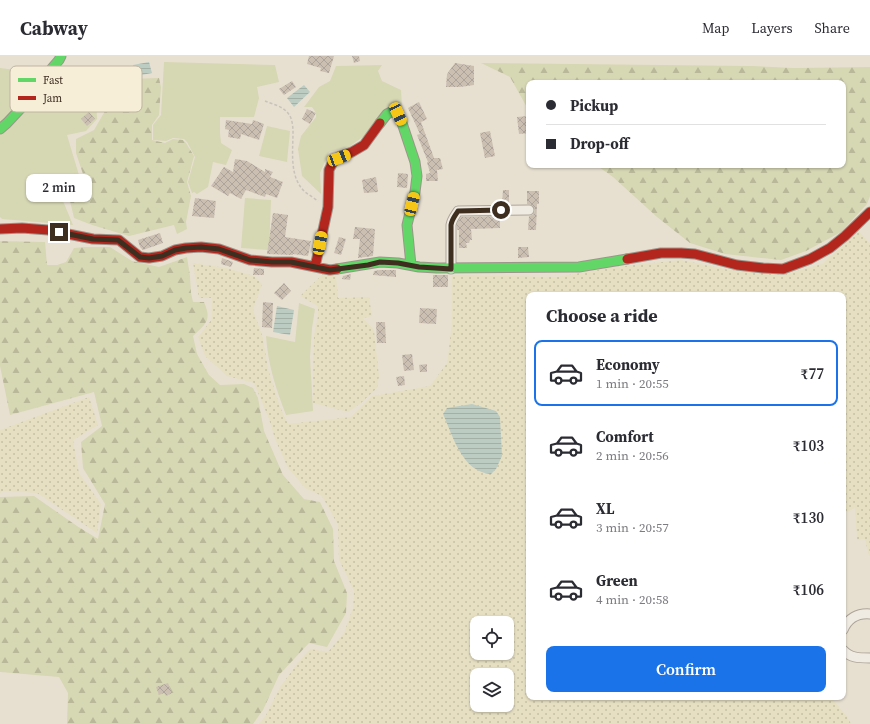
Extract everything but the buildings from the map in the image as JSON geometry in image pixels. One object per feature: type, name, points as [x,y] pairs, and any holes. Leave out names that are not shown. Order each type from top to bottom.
[{"type":"street","points":[[54,66],[61,56]]},
{"type":"street","points":[[0,129],[18,112]]},
{"type":"street","points":[[315,267],[328,207],[329,170],[333,162],[364,145],[387,114],[391,112],[398,114],[402,123],[415,162],[417,176],[415,192],[407,225],[411,265]]},
{"type":"street","points":[[451,269],[451,225],[452,220],[455,218],[458,211],[529,210]]},
{"type":"street","points":[[0,229],[41,229],[93,239],[118,240],[140,257],[149,258],[162,256],[175,250],[201,247],[219,249],[250,260],[291,262],[330,270],[380,262],[451,269],[579,267],[661,253],[695,254],[719,262],[783,269],[810,259],[830,248],[870,212]]},
{"type":"street","points":[[846,623],[850,619],[859,615],[870,614]]},
{"type":"street","points":[[846,653],[854,657],[870,658]]},
{"type":"path","points":[[265,101],[279,106],[287,112],[291,118],[293,126],[294,173],[298,184],[305,192],[328,207]]},
{"type":"shaded area","points":[[149,62],[152,73],[142,75],[142,66],[133,65]]},
{"type":"shaded area","points":[[304,85],[310,92],[294,107],[287,98]]},
{"type":"shaded area","points":[[859,231],[870,244],[870,556],[865,539],[857,540],[855,508],[846,512],[846,292],[526,292],[526,700],[833,700],[851,724],[259,724],[266,715],[280,687],[310,649],[328,652],[344,633],[353,608],[354,591],[339,560],[338,525],[322,496],[305,488],[288,468],[275,439],[269,419],[254,383],[227,376],[205,356],[198,337],[212,319],[212,298],[199,298],[193,263],[226,268],[254,276],[262,284],[253,310],[263,338],[268,369],[280,407],[288,424],[351,417],[372,396],[430,386],[447,363],[452,323],[452,275],[557,277],[615,267],[681,260],[729,270],[783,275],[822,264]]},
{"type":"shaded area","points":[[324,273],[336,275],[338,298],[369,297],[372,316],[363,318],[374,330],[379,376],[377,388],[361,403],[348,412],[313,403],[314,335],[318,316],[318,306],[300,296]]},
{"type":"shaded area","points":[[277,306],[294,310],[290,335],[273,332]]},
{"type":"shaded area","points":[[89,397],[98,425],[73,440],[79,473],[101,504],[97,533],[37,493],[3,491],[0,493],[0,430]]},
{"type":"shaded area","points":[[472,404],[496,411],[500,417],[502,456],[496,469],[491,474],[481,472],[466,460],[455,442],[443,414],[447,408]]},
{"type":"green space","points":[[164,62],[275,65],[279,82],[257,87],[259,98],[254,117],[220,117],[221,143],[232,150],[226,165],[213,162],[208,187],[197,194],[194,192],[192,193],[188,182],[195,157],[187,142],[184,139],[173,138],[166,141],[153,140],[153,125],[161,115]]},
{"type":"green space","points":[[481,63],[751,66],[793,68],[870,67],[870,196],[867,204],[841,232],[806,251],[781,260],[725,254],[690,243],[657,217],[613,177],[600,168],[846,168],[846,80],[526,80],[526,106],[510,77]]},
{"type":"green space","points":[[382,65],[378,71],[382,81],[401,90],[402,107],[385,110],[364,136],[349,147],[329,152],[320,173],[321,194],[302,176],[298,149],[301,136],[316,117],[316,113],[312,107],[304,107],[319,87],[330,81],[336,66]]},
{"type":"green space","points":[[0,68],[10,69],[10,112],[97,112],[97,119],[86,131],[67,135],[81,182],[63,201],[73,225],[2,219],[0,217]]},
{"type":"green space","points":[[159,78],[161,87],[159,115],[152,125],[152,140],[165,143],[173,139],[183,140],[194,156],[187,182],[191,196],[186,222],[187,229],[177,234],[174,225],[129,236],[92,225],[74,218],[70,201],[86,183],[76,153],[76,139],[94,130],[104,112],[142,112],[142,79]]},
{"type":"green space","points":[[267,126],[290,131],[287,162],[259,156]]},
{"type":"green space","points":[[245,198],[271,200],[269,250],[241,248]]},
{"type":"green space","points":[[0,241],[45,242],[47,265],[57,265],[66,262],[74,248],[85,247],[110,247],[132,261],[159,267],[187,257],[193,302],[204,302],[207,313],[207,318],[204,325],[193,336],[197,354],[209,375],[220,385],[244,384],[253,388],[258,398],[264,431],[283,475],[304,499],[320,502],[333,529],[334,561],[347,593],[346,613],[327,647],[309,643],[279,675],[263,710],[253,724],[67,724],[68,693],[59,677],[0,672],[0,497],[34,496],[98,539],[105,504],[83,468],[81,442],[102,426],[94,392],[10,415],[0,366]]},
{"type":"green space","points":[[299,303],[315,309],[310,357],[313,411],[286,415],[273,377],[266,336],[295,342]]},
{"type":"traffic: fast","points":[[54,66],[61,56]]},
{"type":"traffic: fast","points":[[0,129],[17,112]]},
{"type":"traffic: fast","points":[[380,123],[387,114],[391,112],[398,114],[415,162],[417,176],[415,192],[407,225],[411,265]]},
{"type":"traffic: fast","points":[[337,269],[380,262],[437,268],[579,267],[627,259]]},
{"type":"traffic: jam","points":[[315,267],[328,207],[329,170],[333,162],[339,157],[364,145],[380,123]]},
{"type":"traffic: jam","points":[[627,259],[661,253],[681,253],[695,254],[737,265],[783,269],[810,259],[830,248],[870,212]]},
{"type":"traffic: jam","points":[[0,229],[22,228],[48,230],[93,239],[119,240],[140,257],[149,258],[162,256],[175,250],[201,247],[219,249],[250,260],[291,262],[330,270],[337,269]]},
{"type":"route","points":[[59,232],[93,239],[118,240],[140,257],[149,258],[162,256],[175,250],[201,247],[219,249],[250,260],[291,262],[330,270],[380,262],[451,269],[451,225],[452,220],[455,218],[458,211],[501,210]]}]
